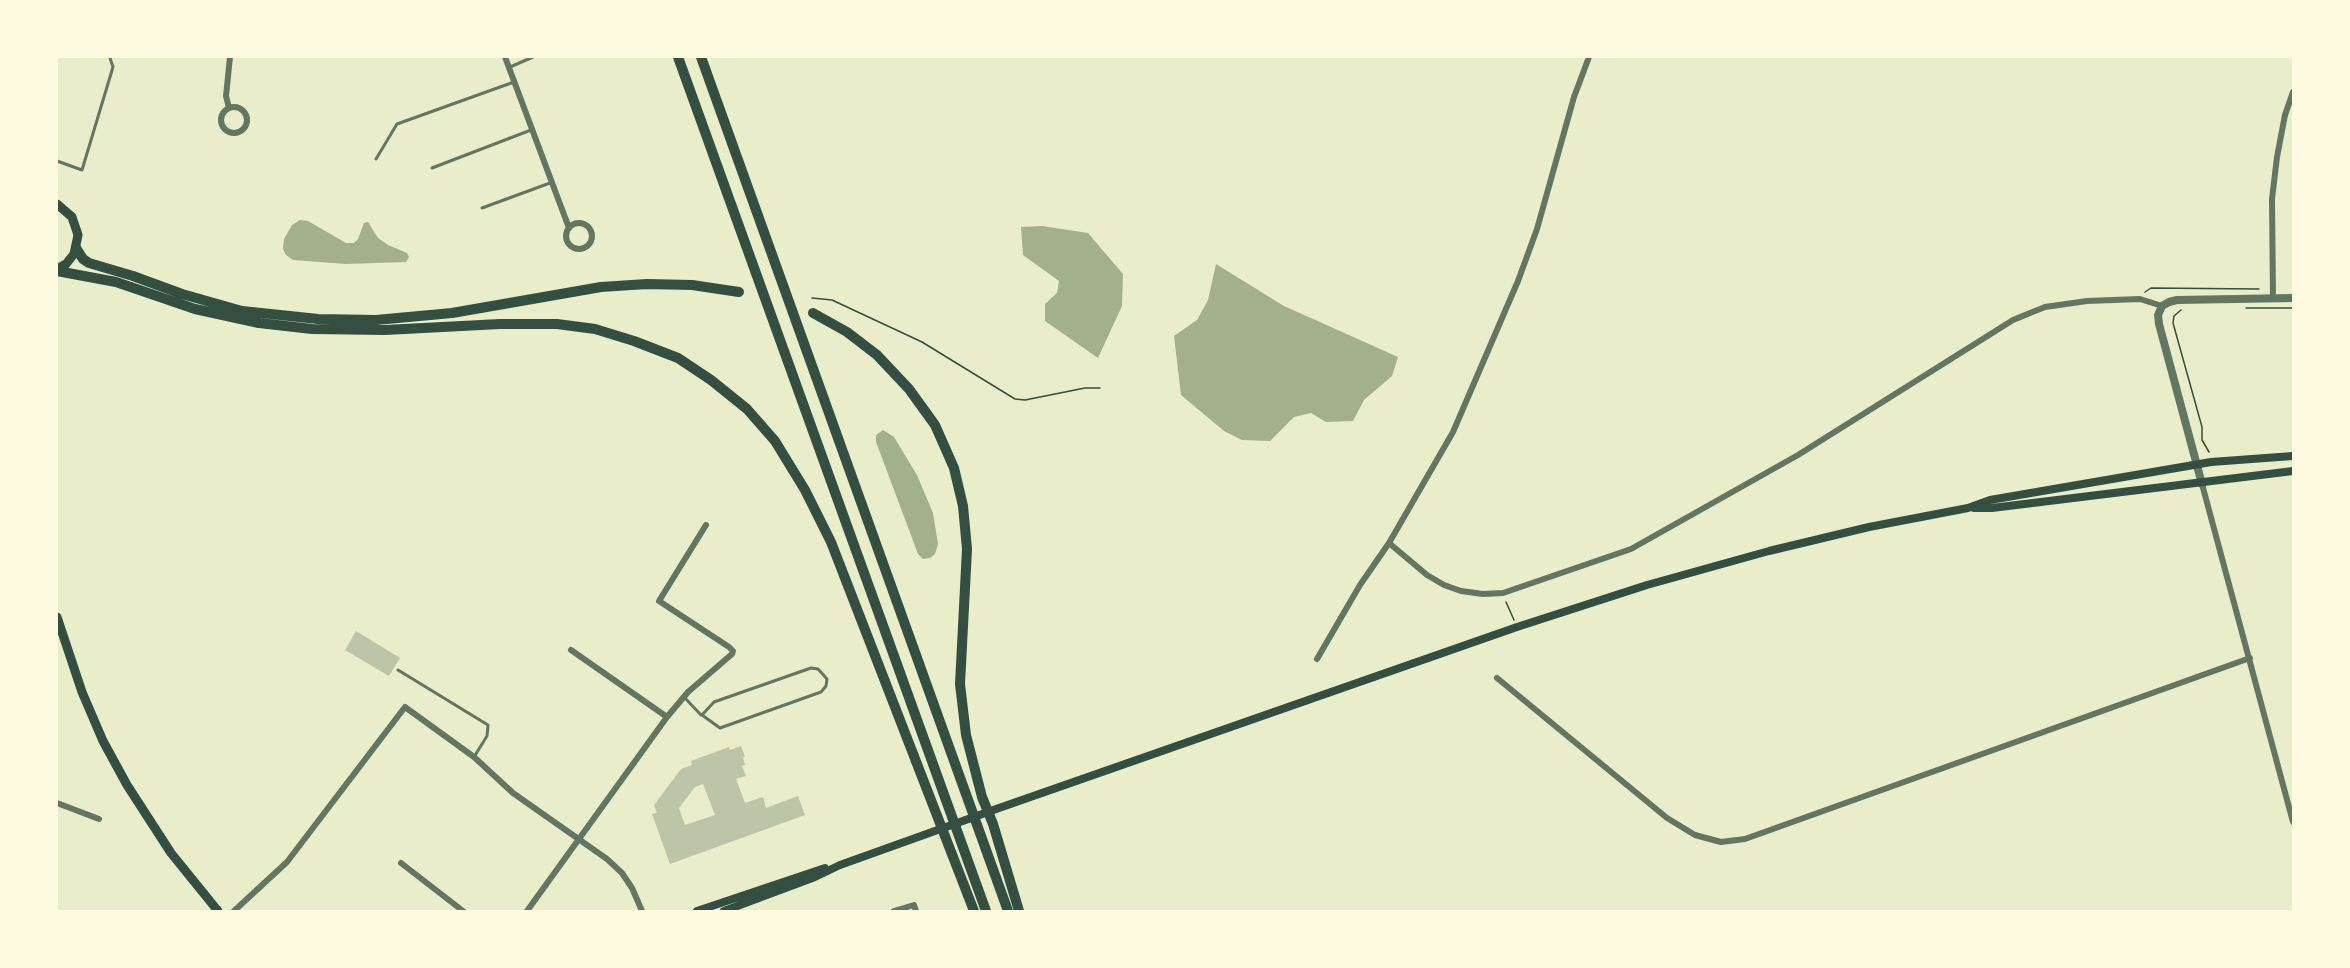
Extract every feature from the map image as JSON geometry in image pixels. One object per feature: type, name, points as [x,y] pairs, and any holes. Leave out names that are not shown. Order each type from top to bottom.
[{"type":"highway","points":[[678,57],[986,911]]},
{"type":"highway","points":[[701,57],[1008,911]]},
{"type":"highway","points":[[76,248],[83,259],[89,263],[182,294],[242,310],[318,320],[376,320],[452,314],[602,287],[646,284],[693,285],[739,292]]},
{"type":"highway","points":[[57,270],[116,282],[195,309],[259,323],[312,329],[385,330],[500,324],[557,324],[595,329],[678,358],[711,380],[747,409],[775,441],[805,490],[831,542],[974,911]]},
{"type":"highway","points":[[813,313],[847,332],[877,355],[909,389],[934,425],[954,468],[963,506],[967,549],[960,684],[966,735],[982,797],[993,824],[1019,911]]},
{"type":"main road","points":[[57,204],[68,212],[75,222],[78,235],[76,248],[70,259],[57,270]]},
{"type":"main road","points":[[698,911],[813,870],[840,864],[1517,627],[1647,585],[1769,550],[1869,527],[1968,508],[1990,500],[2197,464],[2293,456]]},
{"type":"main road","points":[[1968,508],[1992,508],[2202,484],[2293,471]]},
{"type":"main road","points":[[57,617],[82,692],[103,741],[127,785],[171,853],[218,911]]},
{"type":"main road","points":[[724,911],[815,877],[840,864]]},
{"type":"street","points":[[230,57],[226,96],[230,108]]},
{"type":"street","points":[[505,57],[550,183],[569,228],[567,240],[571,247],[578,250],[589,245],[592,237],[586,225],[578,223],[569,228]]},
{"type":"street","points":[[1317,659],[1360,585],[1389,543],[1453,432],[1518,281],[1537,229],[1574,97],[1589,57]]},
{"type":"street","points":[[2273,298],[2272,199],[2285,115],[2293,92]]},
{"type":"street","points":[[230,108],[242,110],[246,117],[243,129],[236,132],[224,128],[221,121],[223,113],[230,108]]},
{"type":"street","points":[[2293,298],[2177,300],[2162,306],[2158,315],[2293,822]]},
{"type":"street","points":[[1389,543],[1427,575],[1444,585],[1461,591],[1483,594],[1503,593],[1602,560],[1646,542],[1798,455],[2013,320],[2045,308],[2087,301],[2140,299],[2162,306]]},
{"type":"street","points":[[527,911],[667,717],[684,696],[730,657],[733,651],[659,601],[706,525]]},
{"type":"street","points":[[571,650],[667,717]]},
{"type":"street","points":[[1497,678],[1666,818],[1695,835],[1721,842],[1756,835],[2250,658]]},
{"type":"street","points":[[234,911],[287,862],[405,707],[474,757],[506,788],[607,859],[622,873],[632,888],[642,911]]},
{"type":"street","points":[[57,804],[99,819]]},
{"type":"street","points":[[401,863],[464,911]]},
{"type":"street","points":[[894,911],[914,906],[916,911]]},
{"type":"lane","points":[[508,67],[533,57]]},
{"type":"lane","points":[[57,161],[82,170],[113,67],[110,58]]},
{"type":"lane","points":[[376,159],[398,124],[514,82]]},
{"type":"lane","points":[[432,168],[531,130]]},
{"type":"lane","points":[[482,208],[550,183]]},
{"type":"lane","points":[[684,696],[702,715],[720,728],[821,692],[826,686],[826,679],[818,669],[811,668],[714,702],[702,715]]},
{"type":"lane","points":[[398,670],[488,726],[487,736],[474,757]]},
{"type":"path","points":[[2140,299],[2151,288],[2272,289]]},
{"type":"path","points":[[812,298],[832,300],[922,342],[1015,399],[1025,400],[1085,388],[1100,388]]},
{"type":"path","points":[[2183,309],[2174,316],[2173,322],[2202,427],[2202,440],[2211,462]]},
{"type":"path","points":[[2239,309],[2293,309]]},
{"type":"path","points":[[1503,593],[1517,627]]},
{"type":"shaded area","points":[[300,220],[308,221],[346,243],[354,243],[364,223],[368,222],[378,238],[407,253],[409,257],[406,262],[346,264],[293,260],[286,255],[283,249],[284,239],[292,225]]},
{"type":"shaded area","points":[[1042,226],[1088,233],[1123,274],[1122,306],[1098,358],[1045,321],[1045,304],[1057,293],[1059,281],[1023,255],[1021,227]]},
{"type":"shaded area","points":[[1216,264],[1284,306],[1398,357],[1392,376],[1364,400],[1353,421],[1326,422],[1311,413],[1294,417],[1270,441],[1242,440],[1224,431],[1181,395],[1174,336],[1197,320],[1208,300]]},
{"type":"shaded area","points":[[883,430],[894,437],[917,475],[933,513],[938,544],[935,554],[930,558],[923,559],[918,554],[876,442],[876,435]]},
{"type":"building","points":[[356,631],[400,658],[389,676],[345,650]]},
{"type":"building","points":[[741,746],[745,757],[743,758],[745,765],[742,766],[746,776],[736,779],[745,803],[763,797],[766,808],[798,796],[805,815],[670,864],[652,814],[657,813],[654,805],[681,769],[692,765],[691,761],[729,747],[730,750]],"holes":[[[703,784],[715,815],[685,825],[679,808],[695,787]]]}]
